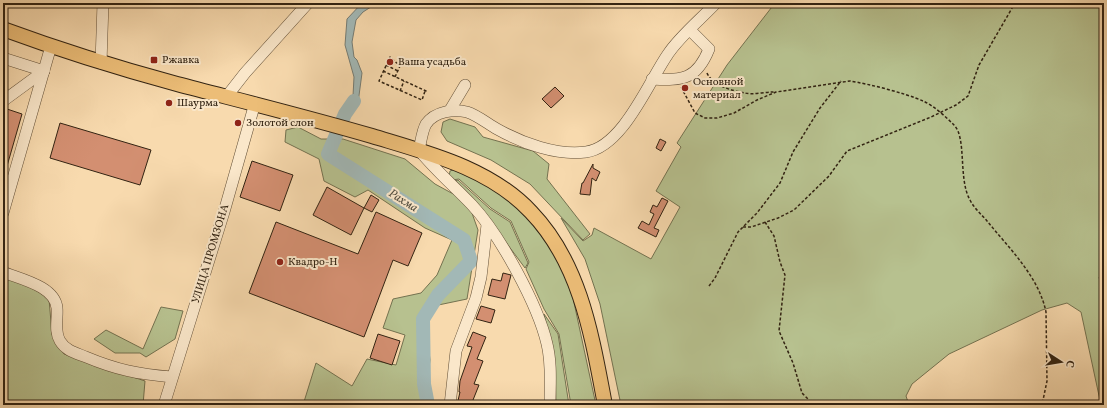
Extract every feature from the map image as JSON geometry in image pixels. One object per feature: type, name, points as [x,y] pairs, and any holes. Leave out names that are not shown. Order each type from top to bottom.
[{"type":"main road","points":[[3,29],[101,63],[319,120],[419,150],[458,164],[492,181],[531,211],[547,230],[574,278],[584,305],[605,405]]},
{"type":"street","points":[[101,63],[103,3]]},
{"type":"street","points":[[227,96],[245,73],[308,3]]},
{"type":"street","points":[[450,110],[469,113],[499,130],[526,142],[559,152],[589,152],[602,145],[617,133],[634,111],[668,52],[716,3]]},
{"type":"street","points":[[652,79],[675,81],[687,77],[703,64],[709,49],[690,30]]},
{"type":"street","points":[[3,213],[51,46]]},
{"type":"street","points":[[3,58],[44,71]]},
{"type":"street","points":[[3,101],[44,71]]},
{"type":"street","points":[[465,85],[450,110],[433,118],[426,124],[419,150],[437,172],[472,206],[504,249],[543,328],[550,361],[550,405]]},
{"type":"street","name":"УЛИЦА ПРОМЗОНА","points":[[164,405],[222,220],[255,103]]},
{"type":"street","points":[[450,405],[456,352],[476,298],[487,225]]},
{"type":"street","points":[[3,272],[35,285],[54,298],[56,307],[56,329],[60,341],[66,349],[116,369],[141,374],[172,377]]},
{"type":"path","points":[[743,227],[751,227],[778,218],[794,210],[829,176],[847,151],[956,105],[968,96],[978,65],[1015,3]]},
{"type":"path","points":[[395,76],[400,66],[390,57],[378,81],[422,100],[425,91]]},
{"type":"path","points":[[703,64],[709,79],[745,93],[776,92],[841,81],[862,82],[922,101],[940,112],[955,125],[960,133],[964,183],[970,201],[1027,271],[1044,300],[1046,312],[1047,381],[1042,405]]},
{"type":"path","points":[[386,65],[398,71]]},
{"type":"path","points":[[383,71],[428,92]]},
{"type":"path","points":[[400,91],[404,81]]},
{"type":"path","points":[[675,81],[684,91],[695,113],[705,118],[717,118],[734,113],[756,100],[776,92]]},
{"type":"path","points":[[709,286],[715,278],[738,232],[757,214],[780,183],[793,152],[820,108],[841,81]]},
{"type":"path","points":[[765,222],[774,236],[780,262],[785,275],[779,331],[793,362],[802,393],[814,405]]},
{"type":"green space","points":[[775,3],[1104,3],[1104,278],[1099,277],[1104,299],[1104,405],[1101,405],[1081,312],[1067,303],[1042,310],[949,354],[912,384],[906,396],[909,405],[621,405],[600,304],[585,259],[561,218],[583,241],[592,235],[594,228],[651,259],[680,207],[656,191],[681,147],[677,143],[727,65]]},
{"type":"green space","points":[[450,119],[475,127],[483,137],[533,151],[549,164],[547,179],[590,234],[583,240],[530,184],[491,160],[447,141],[441,132],[443,122]]},
{"type":"green space","points":[[298,127],[321,139],[343,139],[405,159],[435,184],[468,202],[478,230],[467,299],[424,308],[430,360],[427,384],[433,405],[303,405],[316,363],[352,386],[367,359],[396,365],[405,335],[383,328],[393,299],[421,293],[437,275],[452,240],[425,228],[368,190],[355,197],[324,181],[319,159],[285,142],[286,130]]},
{"type":"green space","points":[[456,169],[495,188],[544,233],[560,262],[573,298],[596,405],[571,405],[559,334],[544,309],[526,269],[529,262],[511,221],[491,208],[459,179],[452,180],[449,177],[450,171]]},
{"type":"green space","points":[[458,180],[490,209],[510,222],[528,263],[525,268],[499,233],[453,182]]},
{"type":"green space","points":[[3,276],[33,288],[49,299],[52,334],[64,354],[145,381],[143,405],[3,405]]},
{"type":"green space","points":[[161,307],[183,311],[175,339],[146,357],[140,353],[115,353],[94,339],[106,330],[143,349]]},
{"type":"green space","points":[[544,314],[558,334],[569,405],[556,405],[555,364]]},
{"type":"water","points":[[362,3],[377,3],[363,12],[356,20],[352,42],[354,57],[357,60],[362,73],[358,103],[350,112],[348,118],[341,116],[353,96],[354,77],[345,45],[347,19]]},
{"type":"building","points":[[555,87],[564,96],[551,108],[542,99]]},
{"type":"building","points":[[7,109],[22,114],[5,173],[3,173],[3,122]]},
{"type":"building","points":[[60,123],[151,150],[140,185],[50,158]]},
{"type":"building","points":[[660,139],[666,142],[661,151],[656,148]]},
{"type":"building","points":[[252,161],[293,175],[280,211],[240,197]]},
{"type":"building","points":[[593,164],[593,168],[600,172],[596,181],[592,178],[590,195],[580,194],[582,183]]},
{"type":"building","points":[[327,187],[364,208],[351,235],[313,215]]},
{"type":"building","points":[[371,195],[379,200],[372,212],[364,208]]},
{"type":"building","points":[[662,198],[668,201],[654,228],[659,230],[656,237],[638,228],[642,221],[649,225],[654,214],[650,212],[653,205],[657,207]]},
{"type":"building","points":[[376,212],[422,233],[408,266],[393,260],[364,337],[249,293],[276,222],[358,254]]},
{"type":"building","points":[[503,273],[511,275],[505,299],[488,295],[492,279],[501,281]]},
{"type":"building","points":[[481,306],[495,310],[491,323],[476,319]]},
{"type":"building","points":[[473,332],[486,337],[477,359],[483,361],[474,384],[479,385],[471,405],[457,405],[460,392],[460,381],[472,347],[467,346]]},
{"type":"building","points":[[378,334],[400,341],[392,365],[370,358]]},
{"type":"waterway","name":"Рахма","points":[[354,101],[345,114],[328,154],[464,240],[471,261],[438,295],[423,319],[424,384],[428,405]]},
{"type":"place","name":"Ржавка","points":[[154,60]]},
{"type":"place","name":"Ваша усадьба","points":[[390,62]]},
{"type":"place","name":"Основной материал","points":[[685,88]]},
{"type":"place","name":"Шаурма","points":[[169,103]]},
{"type":"place","name":"Золотой слон","points":[[238,123]]},
{"type":"place","name":"Квадро-Н","points":[[280,262]]}]
